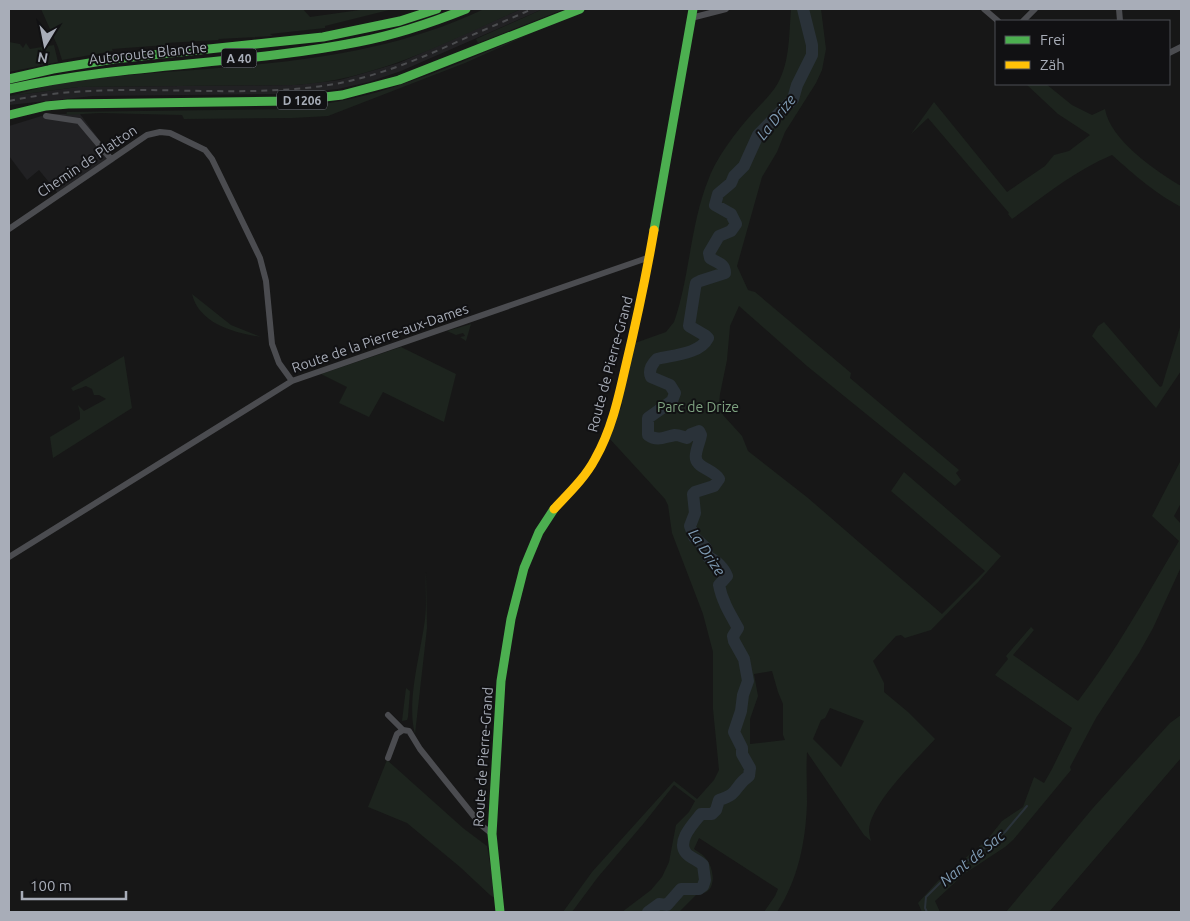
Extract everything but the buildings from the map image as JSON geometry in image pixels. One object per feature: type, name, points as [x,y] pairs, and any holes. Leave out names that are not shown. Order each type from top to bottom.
[{"type":"main road","name":"Autoroute Blanche","points":[[9,79],[57,68],[129,57],[333,36],[384,25],[437,9]]},
{"type":"main road","name":"Autoroute Blanche","points":[[9,89],[90,73],[335,47],[404,32],[466,9]]},
{"type":"main road","name":"D 1206","points":[[9,115],[46,106],[68,104],[290,101],[342,95],[399,80],[580,9]]},
{"type":"main road","name":"Route de Pierre-Grand","points":[[500,912],[492,834],[501,681],[511,619],[519,586],[542,525],[553,509],[590,469],[605,439],[617,404],[650,258],[692,13]]},
{"type":"street","points":[[692,13],[726,9]]},
{"type":"street","points":[[984,9],[997,20]]},
{"type":"street","points":[[1023,20],[1035,9]]},
{"type":"street","points":[[46,116],[79,121],[111,158]]},
{"type":"street","name":"Chemin de Platton","points":[[9,229],[147,135],[160,132],[170,133],[205,150],[209,154],[260,258],[266,282],[272,344],[279,363],[292,381]]},
{"type":"street","name":"Route de la Pierre-aux-Dames","points":[[9,557],[292,381],[650,258]]},
{"type":"street","points":[[388,715],[406,730],[481,825],[492,834]]},
{"type":"street","points":[[388,758],[397,734],[406,730]]},
{"type":"shaded area","points":[[521,9],[543,9],[401,71],[369,82],[338,89],[291,94],[93,96],[9,105],[9,96],[78,87],[295,85],[340,80],[399,63]]},
{"type":"shaded area","points":[[48,114],[80,114],[115,161],[61,197],[39,170],[27,180],[9,156],[9,126]]},
{"type":"green space","points":[[41,9],[303,9],[310,17],[367,9],[393,9],[325,26],[325,28],[270,34],[273,36],[165,43],[166,45],[112,49],[113,51],[62,60]]},
{"type":"green space","points":[[484,9],[521,9],[411,58],[354,76],[325,82],[295,85],[78,87],[9,96],[83,79],[236,67],[338,54],[388,43],[436,29]]},
{"type":"green space","points":[[543,9],[565,9],[478,43],[476,39]]},
{"type":"green space","name":"Parc de Drize","points":[[791,9],[821,9],[826,49],[822,70],[816,83],[785,132],[777,152],[762,177],[737,266],[748,290],[755,292],[851,373],[850,378],[959,470],[956,473],[961,480],[955,486],[807,366],[739,306],[730,326],[727,360],[720,394],[719,404],[723,415],[742,436],[748,451],[808,498],[942,614],[985,571],[891,491],[904,472],[1001,556],[931,630],[905,638],[901,635],[896,636],[873,661],[884,683],[884,692],[908,712],[935,739],[907,769],[877,807],[871,819],[869,830],[871,841],[864,835],[807,752],[807,802],[803,846],[790,887],[777,912],[764,912],[778,889],[699,838],[694,849],[703,855],[712,870],[711,887],[708,891],[697,894],[679,912],[622,912],[651,890],[662,877],[669,862],[676,825],[689,812],[695,801],[674,785],[598,877],[572,912],[563,912],[592,872],[674,781],[697,799],[714,780],[719,770],[713,709],[713,652],[703,614],[672,533],[668,505],[665,499],[609,438],[622,406],[621,403],[635,343],[666,332],[674,322],[684,287],[698,214],[712,170],[733,137],[772,92],[782,74],[787,56]],"holes":[[[772,671],[783,704],[783,735],[785,740],[750,744],[750,719],[758,696],[754,674]],[[830,708],[864,721],[841,767],[813,739],[821,720],[825,718]]]},
{"type":"green space","points":[[530,34],[465,63],[328,116],[184,119],[182,115],[100,113],[66,115],[67,112],[292,109],[293,107],[324,104],[384,90],[414,80]]},
{"type":"green space","points":[[9,42],[20,44],[23,48],[26,43],[30,49],[54,45],[58,62],[9,72]]},
{"type":"green space","points":[[1027,85],[1047,85],[1072,105],[1092,115],[1105,109],[1115,132],[1125,143],[1147,163],[1181,186],[1181,207],[1137,177],[1112,155],[1073,176],[1012,219],[1009,213],[928,118],[911,134],[934,102],[1007,192],[1045,166],[1054,155],[1069,151],[1090,135],[1058,114]]},
{"type":"green space","points":[[192,294],[231,325],[261,337],[230,330],[210,320],[202,313]]},
{"type":"green space","points":[[1104,322],[1160,387],[1162,386],[1181,324],[1181,371],[1156,408],[1092,336],[1098,326]]},
{"type":"green space","points":[[471,324],[466,341],[460,337],[465,336],[463,333],[456,335],[447,331]]},
{"type":"green space","points":[[401,347],[456,374],[444,422],[383,392],[369,417],[339,403],[347,387],[321,374]]},
{"type":"green space","points":[[124,356],[132,408],[53,458],[50,437],[80,419],[78,405],[84,411],[106,399],[99,395],[94,395],[92,389],[86,386],[73,391],[71,388]]},
{"type":"green space","points":[[1181,460],[1181,503],[1174,516],[1181,524],[1181,567],[1153,628],[1139,653],[1096,718],[1070,767],[1071,770],[1013,840],[964,874],[935,901],[940,912],[922,912],[918,903],[938,881],[987,840],[1002,821],[1023,807],[1034,777],[1044,783],[1072,728],[995,675],[1008,659],[1006,656],[1031,627],[1034,630],[1013,655],[1078,701],[1118,643],[1179,541],[1152,516]]},
{"type":"green space","points":[[426,572],[427,628],[415,734],[412,707],[413,692],[425,619]]},
{"type":"green space","points":[[406,688],[410,691],[408,717],[407,720],[402,721]]},
{"type":"green space","points":[[1181,715],[1181,758],[1049,912],[1006,912],[1093,808],[1170,723]]},
{"type":"green space","points":[[387,760],[463,828],[487,846],[496,899],[407,823],[368,807]]},
{"type":"waterway","name":"La Drize","points":[[648,912],[659,904],[667,905],[681,889],[699,889],[703,886],[705,880],[703,865],[686,853],[683,848],[687,832],[701,814],[712,814],[716,810],[719,800],[734,792],[749,776],[750,768],[742,754],[742,748],[734,732],[748,681],[744,659],[733,636],[738,628],[720,591],[719,585],[727,576],[724,570],[708,557],[706,548],[694,537],[690,526],[695,513],[693,494],[714,486],[719,479],[696,459],[696,451],[701,435],[699,431],[687,438],[675,435],[658,439],[648,435],[648,418],[672,401],[675,393],[670,385],[651,377],[650,370],[657,359],[693,351],[708,338],[689,326],[696,283],[725,273],[724,267],[710,258],[709,253],[719,236],[731,231],[736,224],[731,214],[715,205],[718,194],[731,183],[734,176],[744,166],[758,135],[793,99],[797,85],[812,55],[812,45],[803,9]]},
{"type":"waterway","name":"Nant de Sac","points":[[927,912],[925,908],[926,897],[947,876],[1005,832],[1027,806]]},
{"type":"railway","points":[[9,101],[85,91],[277,90],[334,84],[371,75],[407,63],[532,9]]},
{"type":"traffic: fast","points":[[9,79],[53,69],[114,59],[323,37],[400,21],[437,9]]},
{"type":"traffic: fast","points":[[9,89],[96,74],[314,50],[386,36],[466,9]]},
{"type":"traffic: fast","points":[[9,115],[46,106],[68,104],[291,101],[342,95],[399,80],[580,9]]},
{"type":"traffic: fast","points":[[654,230],[693,9]]},
{"type":"traffic: fast","points":[[500,912],[492,834],[501,681],[511,619],[524,568],[539,532],[554,509]]},
{"type":"traffic: slow","points":[[554,509],[576,486],[591,466],[610,426],[620,392],[654,230]]}]
